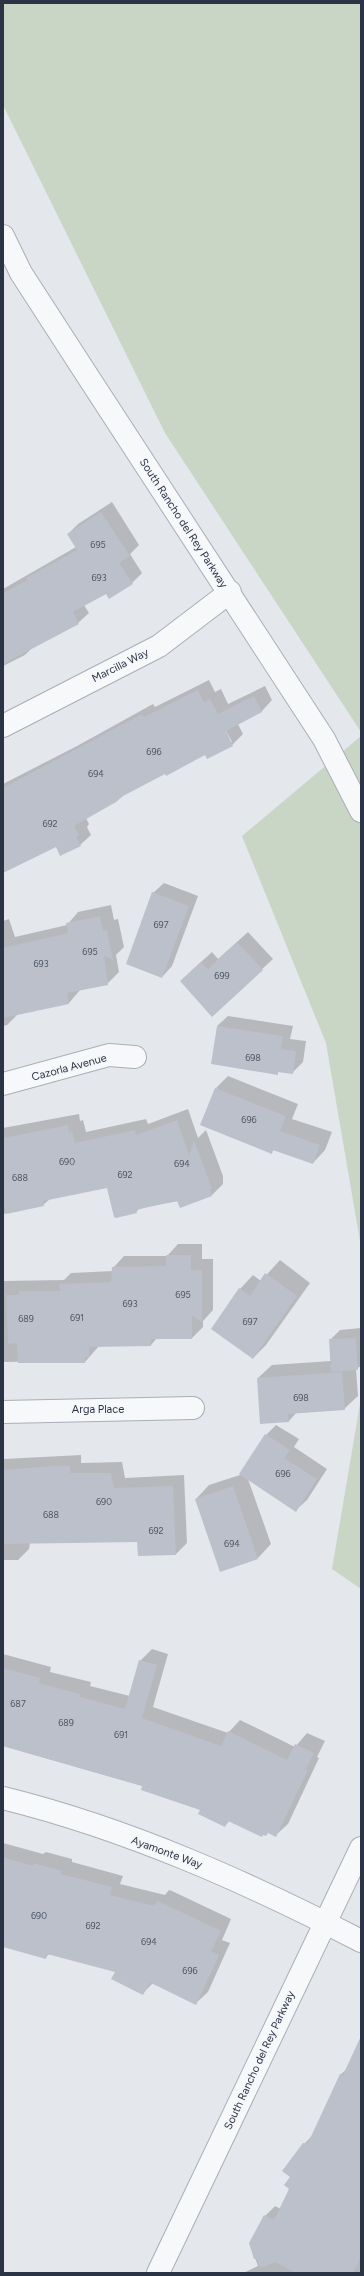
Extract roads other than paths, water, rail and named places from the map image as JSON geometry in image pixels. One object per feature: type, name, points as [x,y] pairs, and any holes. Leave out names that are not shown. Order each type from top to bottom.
[{"type":"street","name":"South Rancho del Rey Parkway","points":[[3,236],[22,273],[72,352],[230,592],[324,739],[361,811]]},
{"type":"street","name":"Marcilla Way","points":[[3,726],[159,646],[230,592]]},
{"type":"street","name":"Cazorla Avenue","points":[[3,1084],[109,1055],[135,1057]]},
{"type":"street","name":"Arga Place","points":[[3,1412],[193,1408]]},
{"type":"street","name":"Ayamonte Way","points":[[3,1798],[37,1806],[193,1860],[325,1922],[361,1941]]},
{"type":"street","name":"South Rancho del Rey Parkway","points":[[158,2273],[361,1848]]}]
